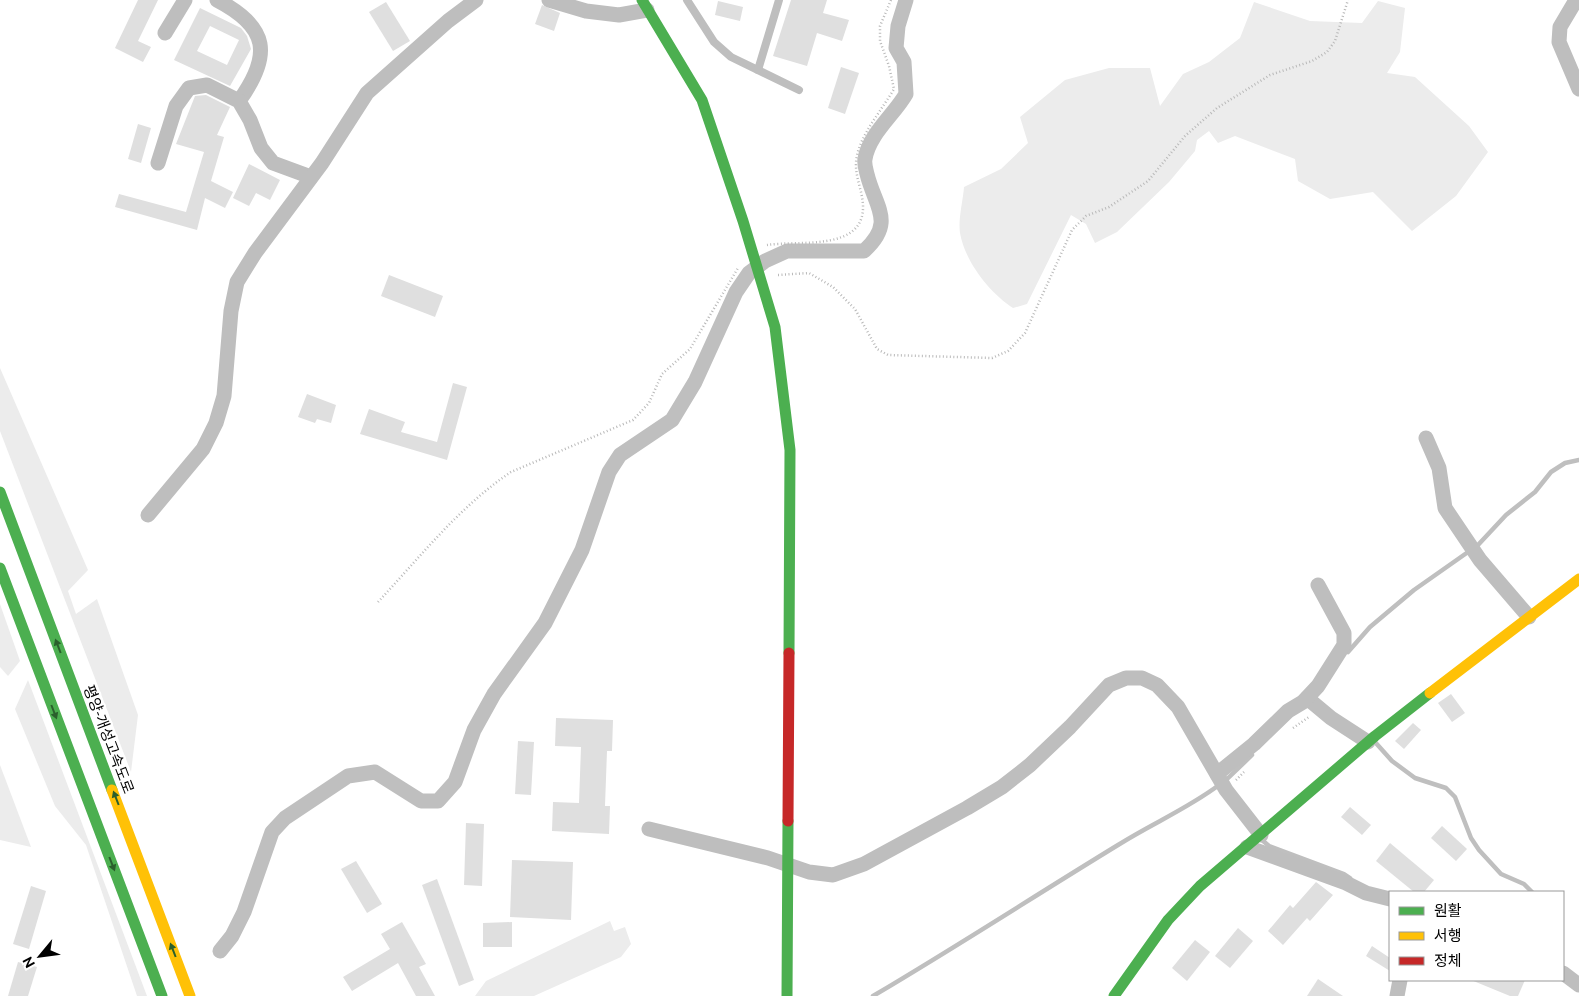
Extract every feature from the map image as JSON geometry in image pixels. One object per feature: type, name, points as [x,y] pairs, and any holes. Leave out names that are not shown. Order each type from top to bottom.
[{"type":"main road","points":[[644,5],[702,100],[775,327],[790,450],[787,996]]},
{"type":"main road","name":"평양-개성고속도로","points":[[0,492],[190,996]]},
{"type":"main road","points":[[0,568],[162,996]]},
{"type":"main road","points":[[1114,996],[1168,920],[1200,886],[1371,740],[1579,579]]},
{"type":"street","points":[[165,33],[185,0]]},
{"type":"street","points":[[217,0],[233,9],[254,27],[262,50],[255,79],[239,101]]},
{"type":"street","points":[[148,515],[203,449],[216,423],[224,396],[231,311],[237,282],[255,253],[311,177],[367,93],[448,21],[476,0]]},
{"type":"street","points":[[550,0],[586,11],[619,15],[644,5]]},
{"type":"street","points":[[1576,0],[1560,27],[1559,42],[1579,89]]},
{"type":"street","points":[[158,163],[176,106],[189,88],[207,85],[239,101],[250,120],[261,148],[273,162],[311,177]]},
{"type":"street","points":[[1426,438],[1439,468],[1445,508],[1480,560],[1530,617]]},
{"type":"street","points":[[1217,774],[1254,744],[1288,711],[1307,698],[1318,686],[1344,645],[1344,633],[1318,585]]},
{"type":"street","points":[[649,829],[768,858],[789,867],[833,876],[864,864],[968,808],[1002,787],[1030,765],[1070,727],[1109,684],[1126,678],[1142,678],[1157,685],[1178,708],[1256,839],[1366,893],[1389,898]]},
{"type":"street","points":[[1307,698],[1331,718],[1371,740]]},
{"type":"street","points":[[1564,974],[1579,985]]},
{"type":"street","points":[[1397,996],[1400,981]]},
{"type":"lane","points":[[687,0],[714,42],[731,58],[799,90]]},
{"type":"lane","points":[[758,70],[779,0]]},
{"type":"path","points":[[378,602],[470,503],[493,484],[511,472],[633,420],[641,413],[649,403],[662,374],[690,349],[751,248],[785,242],[838,240],[849,235],[861,222],[863,205],[855,170],[857,154],[894,89],[889,66],[880,41],[880,26],[891,0]]},
{"type":"path","points":[[760,277],[809,273],[833,287],[854,309],[876,349],[888,355],[992,358],[1008,351],[1025,333],[1072,230],[1086,216],[1109,207],[1148,181],[1185,136],[1217,108],[1270,75],[1312,61],[1327,52],[1335,41],[1348,0]]},
{"type":"shaded area","points":[[1378,1],[1405,8],[1400,52],[1387,73],[1415,77],[1469,126],[1488,152],[1456,196],[1412,231],[1373,192],[1330,199],[1298,181],[1295,159],[1235,136],[1218,143],[1209,131],[1197,140],[1195,151],[1169,182],[1117,232],[1095,243],[1086,224],[1071,215],[1027,304],[1013,308],[1004,302],[987,285],[973,266],[967,255],[960,233],[964,187],[1001,169],[1028,143],[1020,117],[1065,80],[1109,68],[1150,68],[1160,106],[1183,74],[1209,62],[1240,38],[1254,2],[1310,21],[1362,23]]},
{"type":"shaded area","points":[[0,368],[88,570],[68,591],[76,614],[97,599],[138,715],[131,772],[0,431]]},
{"type":"shaded area","points":[[0,604],[20,661],[8,676],[0,667]]},
{"type":"shaded area","points":[[28,680],[147,996],[137,996],[86,845],[55,806],[15,709]]},
{"type":"shaded area","points":[[0,765],[31,847],[0,840]]},
{"type":"shaded area","points":[[610,921],[614,931],[625,927],[631,944],[621,957],[534,996],[475,996],[486,981]]},
{"type":"building","points":[[138,0],[158,0],[138,41],[151,47],[143,62],[115,48]]},
{"type":"building","points":[[791,0],[827,0],[823,13],[849,20],[842,41],[817,33],[807,66],[773,56]]},
{"type":"building","points":[[718,1],[743,7],[740,21],[715,15]]},
{"type":"building","points":[[386,2],[410,41],[393,51],[369,12]]},
{"type":"building","points":[[542,5],[560,13],[554,31],[535,24]]},
{"type":"building","points":[[200,8],[241,28],[247,36],[251,49],[230,86],[174,60]],"holes":[[[210,26],[239,40],[227,65],[197,51]]]},
{"type":"building","points":[[841,67],[859,73],[845,114],[828,108]]},
{"type":"building","points":[[206,95],[230,107],[217,135],[224,137],[211,181],[233,192],[225,208],[205,198],[197,230],[115,207],[119,194],[186,212],[204,152],[176,144],[195,96]]},
{"type":"building","points":[[138,124],[151,128],[141,163],[128,159]]},
{"type":"building","points":[[249,164],[280,180],[270,200],[256,193],[249,206],[233,198]]},
{"type":"building","points":[[389,275],[443,296],[435,317],[381,296]]},
{"type":"building","points":[[453,383],[467,387],[447,460],[360,434],[369,409],[405,422],[401,432],[437,442]]},
{"type":"building","points":[[307,394],[336,405],[331,423],[317,419],[315,423],[298,417]]},
{"type":"building","points":[[1451,694],[1465,713],[1452,722],[1438,703]]},
{"type":"building","points":[[556,718],[613,720],[612,751],[607,751],[605,806],[610,806],[609,834],[552,831],[553,802],[579,803],[581,747],[555,746]]},
{"type":"building","points":[[1413,723],[1421,730],[1404,749],[1395,741]]},
{"type":"building","points":[[518,741],[534,742],[531,795],[515,794]]},
{"type":"building","points":[[1350,807],[1371,825],[1362,835],[1341,817]]},
{"type":"building","points":[[466,823],[484,824],[482,886],[464,885]]},
{"type":"building","points":[[1442,826],[1467,849],[1456,861],[1431,838]]},
{"type":"building","points":[[1390,843],[1434,880],[1425,891],[1413,891],[1376,861]]},
{"type":"building","points":[[512,860],[573,862],[571,920],[510,917]]},
{"type":"building","points":[[356,861],[382,904],[367,913],[341,869]]},
{"type":"building","points":[[437,879],[474,980],[459,986],[422,885]]},
{"type":"building","points":[[1316,882],[1333,895],[1310,921],[1307,918],[1283,945],[1268,931],[1290,905],[1293,908]]},
{"type":"building","points":[[31,886],[46,891],[29,949],[13,944]]},
{"type":"building","points":[[402,922],[426,964],[419,967],[435,996],[416,996],[398,963],[352,991],[343,977],[390,949],[381,934]]},
{"type":"building","points":[[512,922],[512,947],[483,947],[483,923]]},
{"type":"building","points":[[1238,928],[1253,941],[1230,968],[1215,956]]},
{"type":"building","points":[[1195,940],[1210,952],[1187,981],[1172,968]]},
{"type":"building","points":[[1372,946],[1389,957],[1389,970],[1366,956]]},
{"type":"building","points":[[18,962],[37,967],[28,996],[8,996]]},
{"type":"building","points":[[1318,979],[1343,996],[1307,996]]},
{"type":"building","points":[[1473,981],[1525,981],[1518,996],[1510,996]]},
{"type":"waterway","points":[[220,951],[232,936],[244,912],[272,832],[285,818],[348,776],[375,772],[421,801],[438,801],[455,782],[474,730],[494,694],[545,623],[582,550],[609,472],[620,455],[672,420],[695,382],[736,292],[749,273],[765,261],[787,251],[864,251],[874,241],[881,223],[878,205],[870,186],[865,159],[871,141],[906,94],[904,62],[896,48],[898,26],[906,0]]},
{"type":"waterway","points":[[1348,652],[1370,627],[1414,590],[1478,545],[1506,515],[1535,492],[1551,472],[1565,463],[1579,460]]},
{"type":"waterway","points":[[1375,742],[1392,761],[1415,778],[1446,788],[1455,797],[1471,838],[1479,850],[1501,874],[1524,884],[1531,891]]},
{"type":"waterway","points":[[1225,781],[1252,755]]},
{"type":"waterway","points":[[873,996],[1219,785]]},
{"type":"waterway","points":[[1262,840],[1269,846],[1344,874],[1350,878]]},
{"type":"traffic: fast","points":[[642,0],[702,100],[743,221],[775,327],[790,450],[789,653]]},
{"type":"traffic: fast","points":[[0,492],[112,790]]},
{"type":"traffic: fast","points":[[0,568],[162,996]]},
{"type":"traffic: fast","points":[[1114,996],[1168,920],[1200,886],[1375,736],[1430,693]]},
{"type":"traffic: fast","points":[[787,996],[788,821]]},
{"type":"traffic: slow","points":[[1430,693],[1579,579]]},
{"type":"traffic: slow","points":[[112,790],[190,996]]},
{"type":"traffic: jam","points":[[788,821],[789,653]]}]
